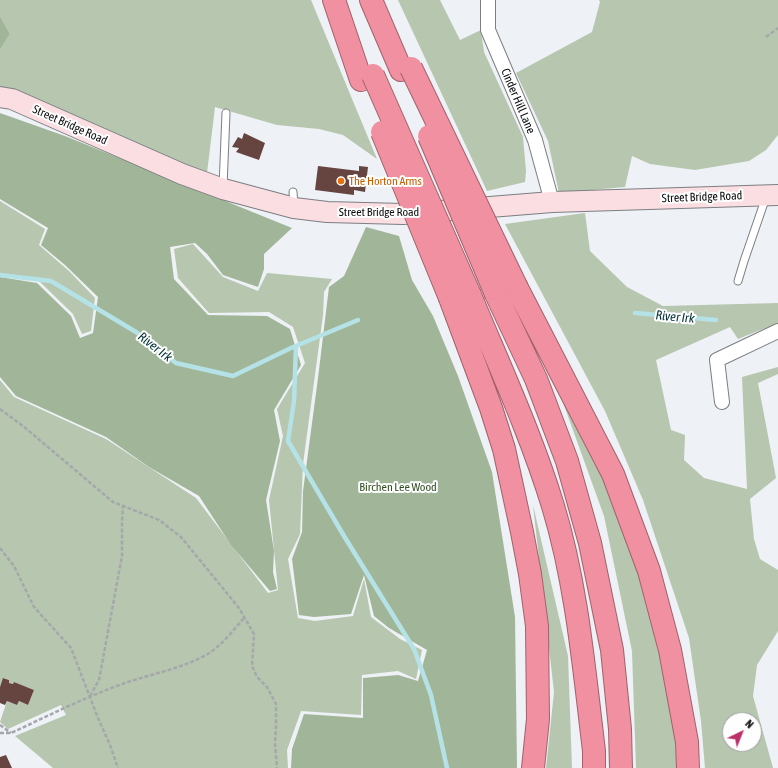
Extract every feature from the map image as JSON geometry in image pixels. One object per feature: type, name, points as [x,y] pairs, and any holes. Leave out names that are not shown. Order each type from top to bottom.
[{"type":"highway","points":[[334,0],[460,296],[526,430],[553,507],[570,575],[593,744],[594,768]]},
{"type":"highway","points":[[341,0],[367,78]]},
{"type":"highway","points":[[371,0],[613,474],[649,571],[670,650],[687,742],[688,768]]},
{"type":"highway","points":[[376,0],[406,69],[496,294],[536,379],[567,461],[590,543],[612,650],[620,729],[621,768]]},
{"type":"highway","points":[[460,296],[504,449],[530,574],[537,626],[538,719],[533,768]]},
{"type":"main road","name":"Street Bridge Road","points":[[0,96],[12,99],[175,171],[223,189],[294,200],[327,212],[403,214],[552,202],[772,195]]},
{"type":"street","name":"Cinder Hill Lane","points":[[488,0],[488,30],[535,140],[552,202]]},
{"type":"street","points":[[722,402],[717,360],[778,331]]},
{"type":"lane","points":[[223,189],[226,113]]},
{"type":"lane","points":[[738,281],[744,261],[772,195]]},
{"type":"path","points":[[766,37],[778,28]]},
{"type":"path","points":[[0,409],[23,426],[113,502],[123,507],[142,512],[159,520],[181,537],[245,617],[254,634],[252,666],[257,678],[267,687],[276,704],[275,744],[277,768]]},
{"type":"path","points":[[90,697],[99,680],[122,556],[123,507]]},
{"type":"path","points":[[0,548],[14,566],[34,607],[71,648],[118,768]]},
{"type":"path","points":[[0,733],[12,733],[90,697],[131,681],[178,667],[206,655],[222,642],[245,617]]},
{"type":"path","points":[[0,725],[12,733]]},
{"type":"green space","points":[[0,0],[311,0],[377,159],[343,135],[319,129],[277,125],[215,107],[207,173],[86,124],[0,86],[0,50],[10,34],[0,16]]},
{"type":"green space","points":[[398,0],[440,0],[460,40],[481,30],[484,52],[523,137],[526,171],[525,182],[487,191]]},
{"type":"green space","points":[[599,0],[778,0],[778,135],[766,150],[749,161],[695,170],[650,164],[632,156],[625,187],[559,193],[548,141],[516,73],[592,32],[600,2]]},
{"type":"green space","points":[[0,16],[10,34],[0,50]]},
{"type":"green space","points":[[0,113],[65,136],[292,228],[264,254],[264,269],[258,287],[223,275],[207,254],[195,243],[170,247],[174,279],[208,315],[267,316],[290,329],[301,365],[274,410],[280,441],[266,500],[274,551],[273,572],[277,589],[270,591],[231,545],[199,496],[149,467],[106,437],[16,396],[0,377],[0,277],[37,283],[71,316],[80,338],[93,333],[98,297],[65,265],[41,245],[48,228],[0,199]]},
{"type":"green space","points":[[0,201],[45,229],[39,245],[69,271],[95,298],[91,331],[82,334],[73,314],[38,280],[0,275]]},
{"type":"green space","points":[[585,213],[590,251],[627,287],[663,306],[778,303],[778,323],[738,339],[730,327],[656,360],[671,430],[685,435],[684,460],[704,478],[747,489],[742,377],[778,367],[778,374],[758,383],[776,478],[750,499],[754,539],[760,559],[778,570],[778,631],[757,665],[753,696],[757,712],[722,712],[722,752],[762,752],[762,728],[773,768],[705,768],[701,721],[689,638],[643,500],[605,411],[505,224]]},
{"type":"green space","name":"Birchen Lee Wood","points":[[366,227],[399,236],[412,280],[433,316],[458,376],[492,472],[515,617],[517,768],[291,768],[292,749],[304,714],[363,718],[363,678],[398,675],[418,681],[427,650],[389,628],[374,616],[364,575],[351,614],[314,617],[299,615],[292,559],[302,532],[303,491],[329,287],[344,276]]},
{"type":"green space","points":[[193,244],[223,277],[258,291],[267,273],[332,279],[324,292],[323,315],[303,464],[300,534],[288,559],[298,618],[315,621],[353,616],[364,579],[371,617],[400,639],[422,650],[416,679],[398,671],[362,675],[361,715],[301,711],[287,750],[288,768],[53,768],[15,736],[66,715],[61,705],[8,729],[0,722],[7,701],[17,705],[19,701],[28,705],[34,690],[14,682],[13,684],[9,683],[9,680],[4,678],[0,687],[0,380],[14,397],[106,439],[196,498],[268,593],[278,590],[269,500],[283,436],[277,409],[305,363],[293,327],[269,312],[209,313],[178,278],[174,249]]},
{"type":"green space","points":[[552,372],[597,464],[645,582],[664,651],[679,768],[636,768],[632,651],[604,516]]},
{"type":"green space","points":[[533,505],[568,656],[572,768],[546,768],[554,692]]},
{"type":"building","points":[[244,133],[265,143],[259,160],[236,152],[239,148],[232,147],[238,137],[242,139]]},
{"type":"building","name":"The Horton Arms","points":[[318,166],[359,171],[359,166],[368,167],[365,192],[354,190],[354,195],[315,190]]},
{"type":"building","points":[[3,678],[9,680],[9,683],[13,684],[14,682],[34,690],[28,705],[19,701],[17,705],[7,701],[5,705],[0,703],[0,687]]},
{"type":"building","points":[[6,755],[12,768],[0,768],[0,757]]},
{"type":"waterway","name":"River Irk","points":[[0,275],[51,281],[136,332],[176,363],[233,376],[291,348],[358,320]]},
{"type":"waterway","name":"River Irk","points":[[635,313],[716,320]]},
{"type":"waterway","points":[[296,346],[294,401],[288,441],[344,536],[414,649],[431,695],[447,768]]},
{"type":"place","name":"The Horton Arms","points":[[341,181]]}]
